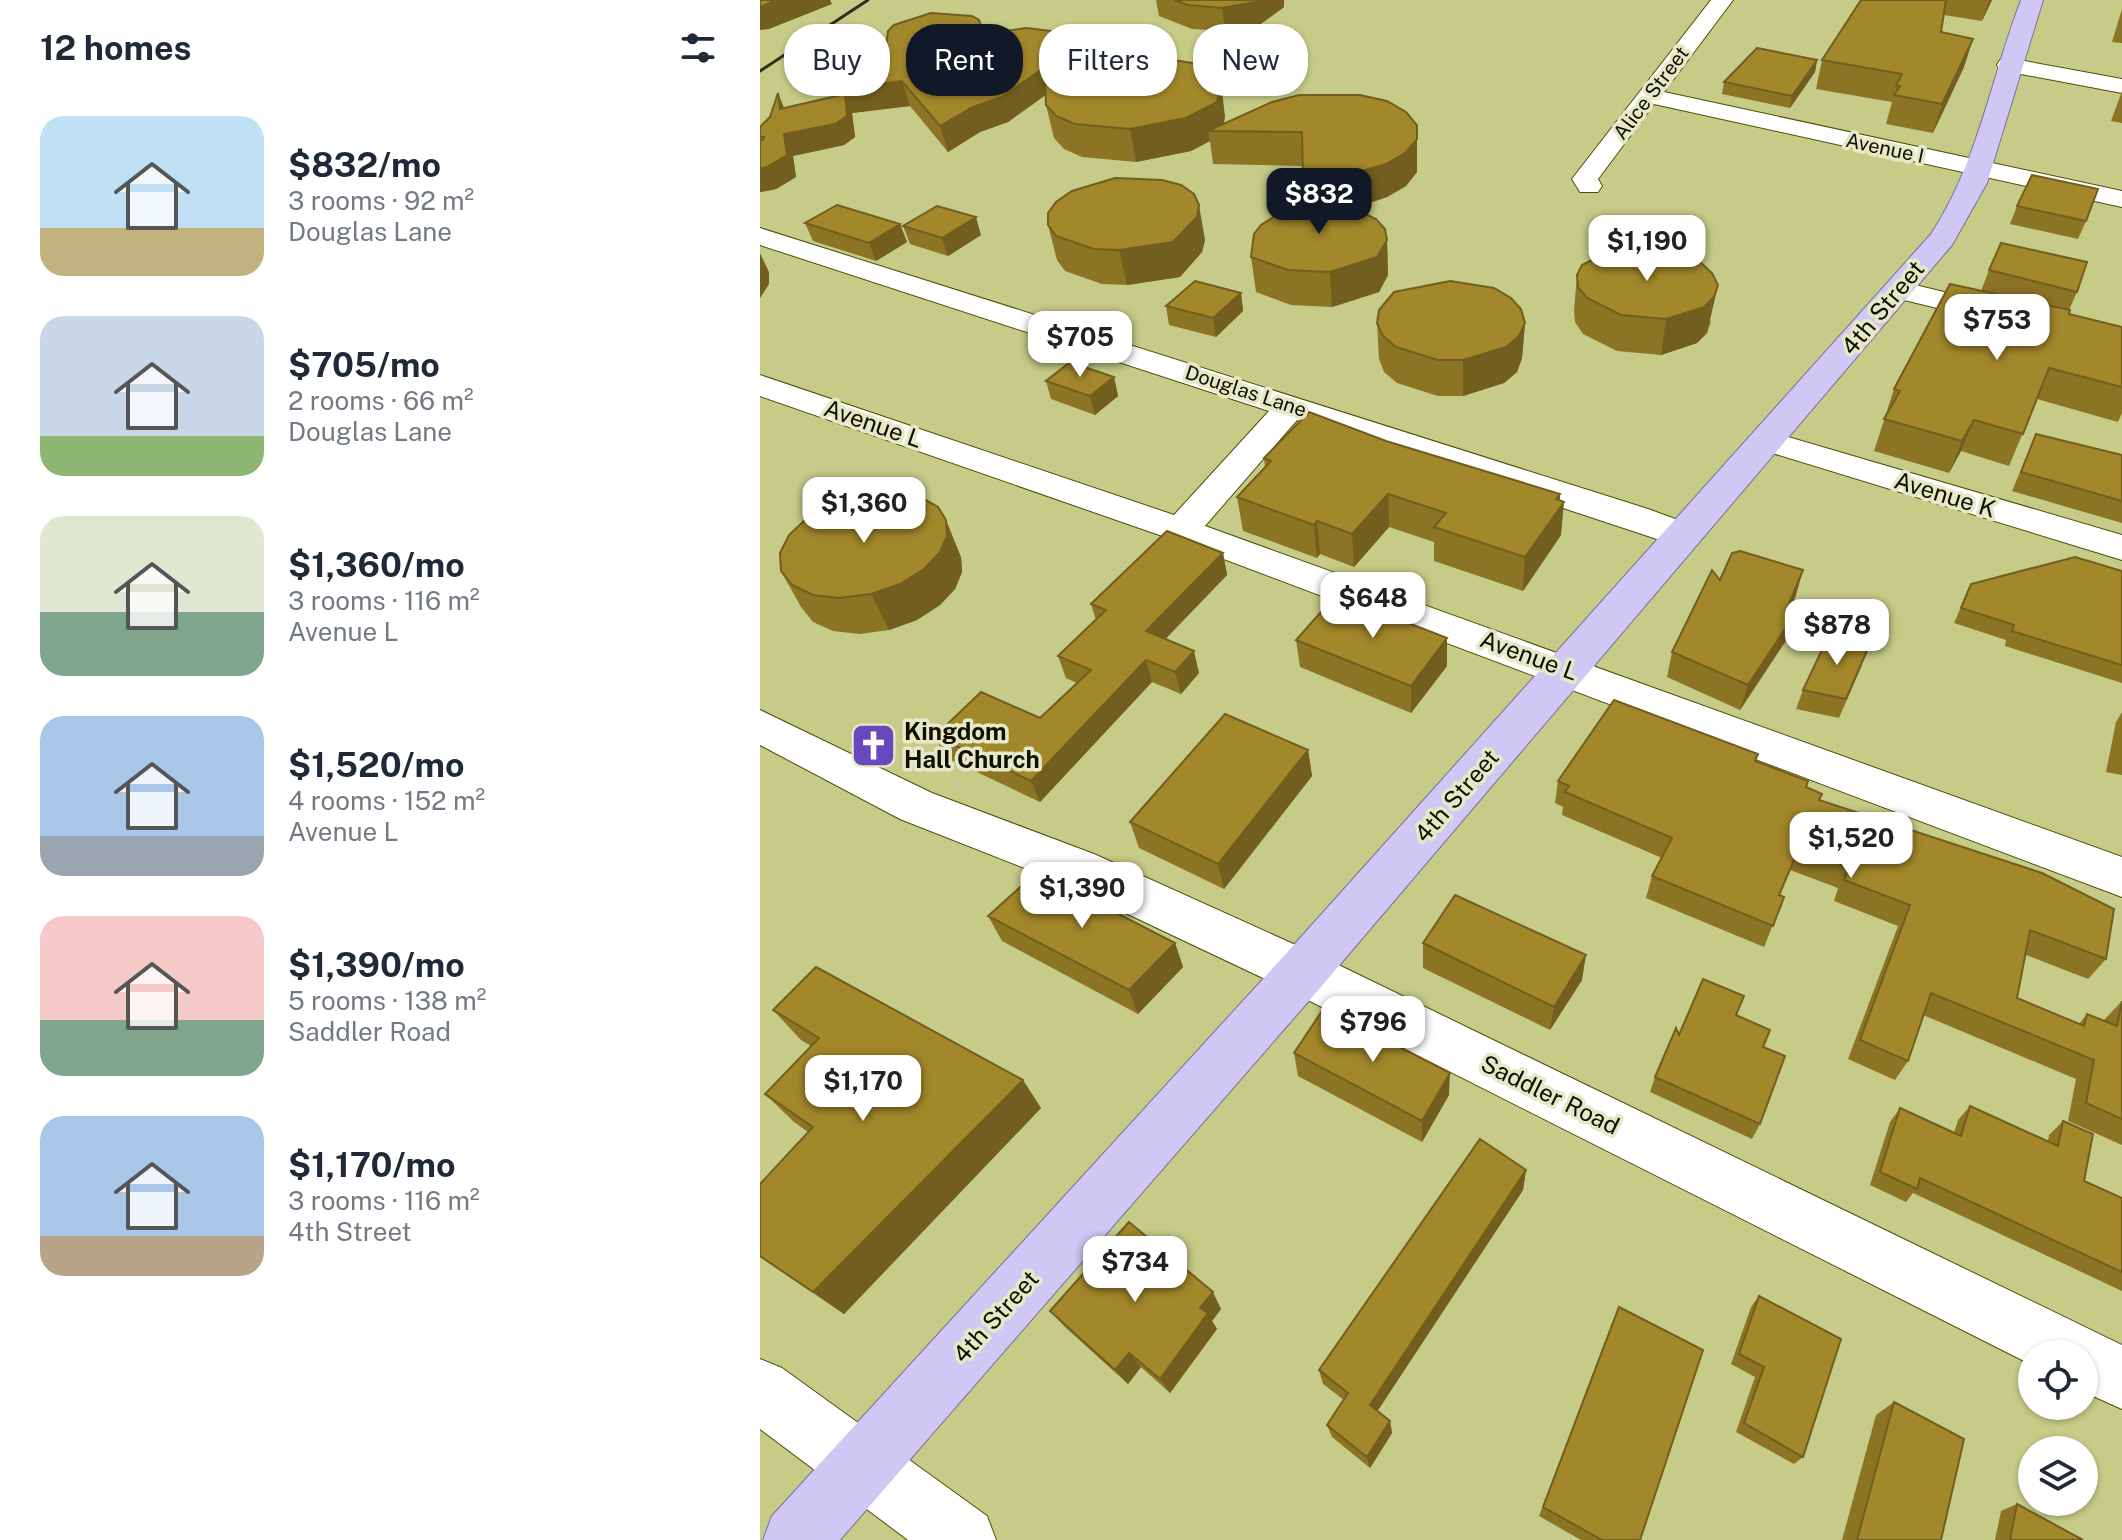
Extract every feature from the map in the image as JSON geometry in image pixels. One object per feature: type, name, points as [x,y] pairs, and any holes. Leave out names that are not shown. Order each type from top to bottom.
[{"type":"main road","name":"4th Street","points":[[796,1540],[1302,972],[1768,441],[1956,220],[2001,102],[2008,65],[2032,0]]},
{"type":"street","name":"Alice Street","points":[[1589,186],[1585,179],[1722,0]]},
{"type":"street","points":[[2008,65],[2122,86]]},
{"type":"street","name":"Avenue I","points":[[1649,96],[2122,199]]},
{"type":"street","name":"Douglas Lane","points":[[760,236],[1620,512],[1684,536]]},
{"type":"street","points":[[1899,290],[2032,323]]},
{"type":"street","name":"Avenue L","points":[[778,391],[1181,530],[2122,877]]},
{"type":"street","points":[[1181,530],[1291,406]]},
{"type":"street","name":"Avenue K","points":[[1768,441],[2122,548]]},
{"type":"street","name":"Saddler Road","points":[[768,742],[916,806],[1077,868],[1302,972],[2046,1340]]},
{"type":"street","points":[[2098,1366],[2122,1378]]},
{"type":"street","points":[[760,1390],[963,1540]]},
{"type":"building","points":[[760,0],[777,0],[760,7]]},
{"type":"building","points":[[1174,0],[1259,0],[1222,8],[1188,5]]},
{"type":"building","points":[[1861,0],[1946,0],[1941,32],[1973,39],[1942,104],[1894,95],[1900,86],[1896,86],[1902,74],[1822,60]]},
{"type":"building","points":[[931,13],[972,16],[980,24],[906,24],[906,86],[902,81],[890,83],[890,29]]},
{"type":"building","points":[[1023,28],[1039,30],[1039,71],[1023,82]]},
{"type":"building","points":[[1757,48],[1817,60],[1792,96],[1724,82]]},
{"type":"building","points":[[1177,61],[1193,63],[1193,96],[1218,96],[1217,102],[1186,118],[1130,129],[1075,124],[1056,116],[1046,105],[1046,96],[1177,96]]},
{"type":"building","points":[[778,93],[780,109],[845,96],[847,116],[835,124],[784,134],[787,155],[760,168],[760,140],[764,137],[760,137],[760,127],[770,117]]},
{"type":"building","points":[[1308,95],[1360,95],[1387,101],[1406,112],[1417,125],[1417,139],[1405,153],[1386,164],[1330,180],[1303,175],[1302,132],[1208,131],[1272,102]]},
{"type":"building","points":[[915,96],[1003,96],[973,107],[940,126]]},
{"type":"building","points":[[2032,175],[2098,189],[2086,221],[2017,206]]},
{"type":"building","points":[[1115,178],[1162,180],[1181,185],[1194,194],[1199,205],[1197,217],[1173,242],[1119,250],[1094,249],[1056,236],[1048,225],[1048,213],[1056,202],[1072,191]]},
{"type":"building","points":[[1316,190],[1376,219],[1385,229],[1387,240],[1377,257],[1330,272],[1288,270],[1251,257],[1254,234],[1261,225]]},
{"type":"building","points":[[837,205],[900,224],[869,243],[805,223]]},
{"type":"building","points":[[937,206],[976,217],[942,238],[903,226]]},
{"type":"building","points":[[2001,243],[2087,262],[2077,292],[1989,270]]},
{"type":"building","points":[[1660,248],[1700,262],[1712,273],[1718,285],[1714,297],[1704,307],[1666,319],[1621,315],[1587,298],[1578,287],[1577,275],[1582,265],[1614,249]]},
{"type":"building","points":[[1195,281],[1241,293],[1213,318],[1166,306]]},
{"type":"building","points":[[1450,281],[1494,288],[1511,298],[1521,309],[1525,323],[1519,336],[1506,347],[1463,360],[1438,360],[1396,347],[1383,336],[1377,323],[1379,310],[1394,292]]},
{"type":"building","points":[[1950,284],[2070,310],[2069,314],[2122,327],[2122,387],[2049,368],[2023,434],[1974,420],[1962,441],[1884,419],[1900,391],[1894,389]]},
{"type":"building","points":[[1070,362],[1114,377],[1090,396],[1046,381]]},
{"type":"building","points":[[1309,412],[1386,441],[1560,494],[1556,499],[1564,502],[1525,557],[1434,527],[1446,513],[1388,494],[1352,534],[1317,521],[1314,525],[1237,497],[1271,461],[1264,458]]},
{"type":"building","points":[[2036,434],[2122,455],[2122,501],[2021,472]]},
{"type":"building","points":[[878,492],[902,492],[938,507],[946,520],[947,536],[940,552],[924,569],[900,584],[871,594],[840,598],[813,595],[792,585],[781,571],[780,553],[789,535],[807,518],[828,505]]},
{"type":"building","points":[[1167,531],[1223,553],[1146,631],[1194,651],[1175,672],[1146,660],[1031,781],[935,736],[981,692],[1040,718],[1091,670],[1058,656],[1106,610],[1091,604]]},
{"type":"building","points":[[1740,551],[1803,570],[1786,611],[1795,614],[1748,685],[1672,652],[1712,570],[1720,580],[1732,553]]},
{"type":"building","points":[[2075,557],[2122,571],[2122,665],[2012,631],[2014,625],[1961,608],[1971,584]]},
{"type":"building","points":[[1336,595],[1447,638],[1411,686],[1296,640]]},
{"type":"building","points":[[1830,633],[1869,646],[1846,699],[1803,690]]},
{"type":"building","points":[[1614,700],[1758,754],[1755,761],[1808,781],[1806,787],[1822,794],[1819,800],[2042,873],[2114,909],[2106,959],[2030,930],[2017,998],[2084,1026],[2087,1014],[2117,1026],[2122,1001],[2122,1119],[2086,1103],[2094,1060],[1931,993],[1908,1061],[1860,1040],[1910,905],[1844,880],[1849,867],[1799,848],[1779,895],[1784,897],[1773,926],[1652,876],[1672,838],[1565,792],[1569,786],[1558,781]]},
{"type":"building","points":[[1225,714],[1308,750],[1218,864],[1130,822]]},
{"type":"building","points":[[1037,872],[1175,943],[1129,990],[988,916]]},
{"type":"building","points":[[1455,895],[1586,955],[1554,1007],[1423,943]]},
{"type":"building","points":[[816,967],[1023,1080],[813,1292],[760,1256],[760,1184],[813,1127],[765,1094],[819,1038],[773,1010]]},
{"type":"building","points":[[1703,979],[1744,996],[1736,1015],[1770,1030],[1763,1047],[1785,1056],[1760,1124],[1655,1077],[1676,1028],[1679,1035]]},
{"type":"building","points":[[1324,1008],[1450,1073],[1422,1121],[1294,1053]]},
{"type":"building","points":[[1970,1106],[2058,1146],[2063,1121],[2093,1134],[2084,1181],[2122,1198],[2122,1272],[1920,1178],[1917,1189],[1880,1172],[1900,1108],[1961,1136]]},
{"type":"building","points":[[1480,1139],[1526,1170],[1370,1405],[1390,1421],[1367,1457],[1327,1425],[1348,1393],[1319,1370]]},
{"type":"building","points":[[1129,1222],[1213,1292],[1200,1308],[1208,1313],[1160,1379],[1129,1353],[1115,1370],[1050,1311]]},
{"type":"building","points":[[1759,1296],[1841,1339],[1803,1457],[1744,1423],[1764,1367],[1739,1354]]},
{"type":"building","points":[[1619,1307],[1703,1350],[1640,1540],[1602,1540],[1543,1507]]},
{"type":"building","points":[[1894,1402],[1964,1439],[1941,1540],[1857,1540]]},
{"type":"building","points":[[2017,1504],[2018,1516],[2039,1516],[2083,1540],[2010,1540]]},
{"type":"railway","points":[[760,71],[868,0]]},
{"type":"place","name":"Kingdom Hall Church","points":[[873,746]]}]
